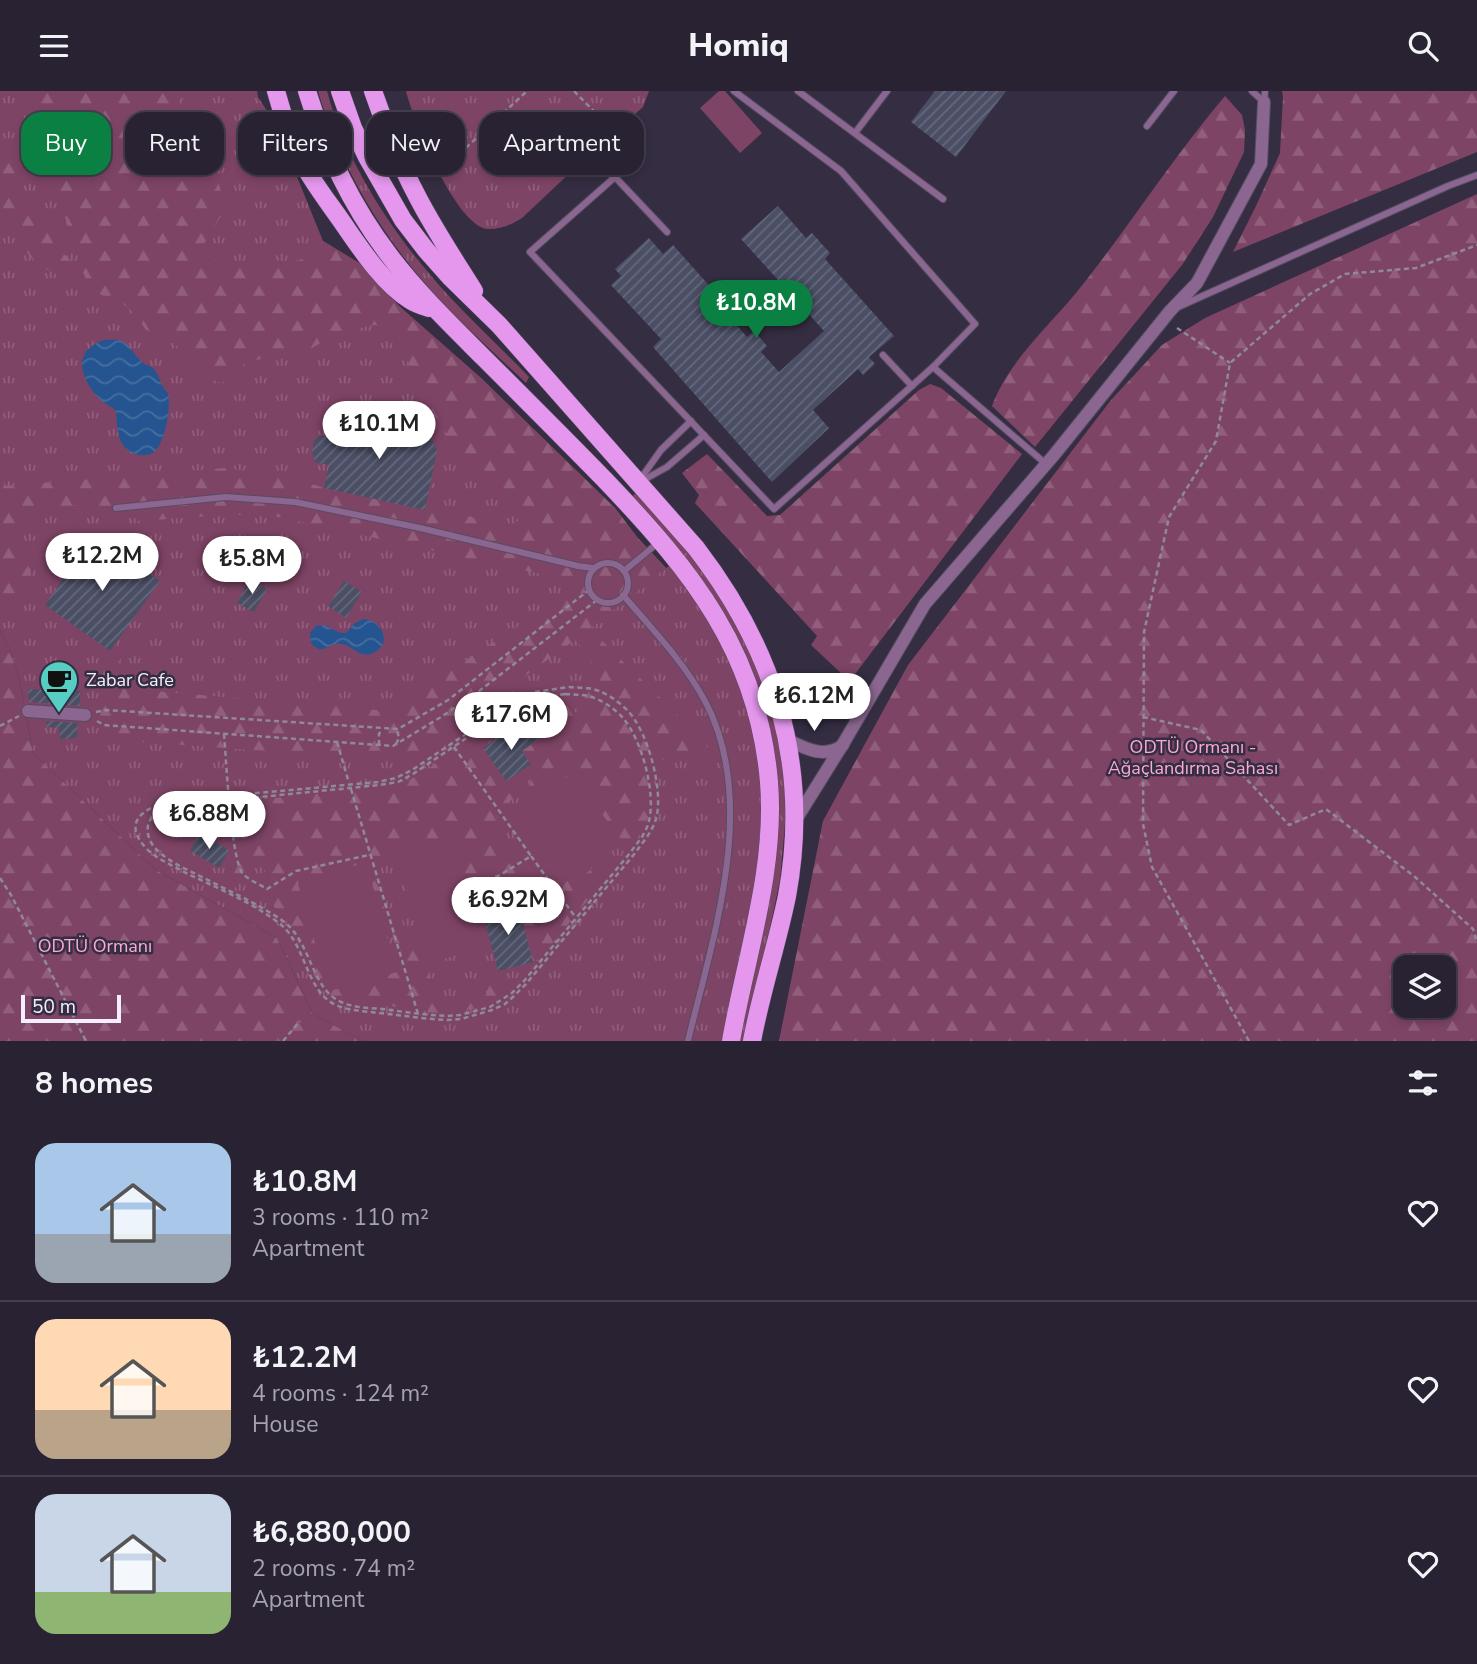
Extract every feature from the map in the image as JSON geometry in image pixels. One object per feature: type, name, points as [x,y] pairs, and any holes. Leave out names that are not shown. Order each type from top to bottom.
[{"type":"main road","points":[[276,91],[284,120],[300,157],[351,235],[392,286],[410,300],[436,311]]},
{"type":"main road","points":[[307,91],[340,179],[390,256],[436,311],[541,415],[661,541],[705,597],[740,663],[753,701],[766,762],[770,826],[767,863],[731,1041]]},
{"type":"main road","points":[[340,91],[367,157],[403,220],[450,277],[499,325],[696,548],[724,587],[764,663],[777,694],[788,740],[795,796],[795,821],[786,897],[752,1041]]},
{"type":"main road","points":[[373,91],[415,192],[459,267],[499,325]]},
{"type":"main road","points":[[622,498],[638,482]]},
{"type":"street","points":[[795,821],[925,604],[1046,464],[1170,311],[1197,283],[1261,164],[1265,97]]},
{"type":"street","points":[[28,711],[85,715]]},
{"type":"street","points":[[788,740],[819,752],[836,750],[843,744]]},
{"type":"lane","points":[[667,232],[615,177],[530,252],[774,509],[933,367],[975,324],[841,171],[734,91]]},
{"type":"lane","points":[[799,91],[943,199]]},
{"type":"lane","points":[[855,133],[887,91]]},
{"type":"lane","points":[[1147,126],[1174,91]]},
{"type":"lane","points":[[1252,91],[1265,97]]},
{"type":"lane","points":[[1170,311],[1477,175]]},
{"type":"lane","points":[[883,355],[912,386]]},
{"type":"lane","points":[[933,367],[1046,464]]},
{"type":"lane","points":[[638,482],[661,450],[691,421]]},
{"type":"lane","points":[[638,482],[667,467],[704,435]]},
{"type":"lane","points":[[116,508],[226,497],[295,502],[592,570]]},
{"type":"lane","points":[[624,571],[661,541]]},
{"type":"lane","points":[[606,562],[619,566],[624,571],[628,583],[618,600],[603,603],[589,590],[587,581],[592,570],[606,562]]},
{"type":"lane","points":[[623,595],[688,673],[714,719],[724,747],[728,784],[727,861],[722,900],[688,1041]]},
{"type":"path","points":[[465,149],[527,91]]},
{"type":"path","points":[[575,91],[595,112]]},
{"type":"path","points":[[1249,1041],[1152,867],[1143,824],[1144,632],[1169,517],[1216,441],[1230,363],[1310,294],[1345,274],[1416,268],[1477,245]]},
{"type":"path","points":[[1177,328],[1230,363]]},
{"type":"path","points":[[85,715],[106,711],[396,729],[448,700],[589,590]]},
{"type":"path","points":[[85,715],[104,725],[393,746],[474,695],[597,600]]},
{"type":"path","points":[[228,798],[171,801],[148,809],[137,820],[136,827],[141,841],[164,861],[280,923],[298,945],[318,989],[327,1000],[347,1009],[418,1015],[460,1015],[490,1007],[503,1000],[524,981],[646,831],[651,807],[649,782],[636,740],[622,717],[596,698],[582,695],[548,695],[517,704],[398,782],[180,804],[157,811],[148,822],[146,829],[156,850],[285,923],[302,943],[323,986],[331,996],[351,1005],[418,1015],[447,1020],[492,1010],[505,1004],[526,984],[636,852],[652,829],[658,804],[656,778],[651,761],[639,726],[628,711],[601,691],[569,687],[535,692],[520,698],[405,775],[350,786]]},
{"type":"path","points":[[0,726],[28,711]]},
{"type":"path","points":[[1143,717],[1201,730],[1289,825],[1326,809],[1415,877],[1473,929],[1477,941]]},
{"type":"path","points":[[379,745],[382,729]]},
{"type":"path","points":[[396,729],[396,744]]},
{"type":"path","points":[[224,734],[228,798],[237,863],[242,874],[267,889],[296,871],[371,855]]},
{"type":"path","points":[[337,742],[418,1015]]},
{"type":"path","points":[[454,747],[576,918]]},
{"type":"path","points":[[467,889],[500,875],[531,856]]},
{"type":"path","points":[[0,878],[86,1041]]},
{"type":"path","points":[[283,1041],[300,1021]]},
{"type":"green space","points":[[0,91],[257,91],[268,112],[238,112],[238,175],[296,175],[323,241],[364,266],[399,306],[481,378],[615,508],[666,568],[677,561],[745,675],[770,826],[731,1041],[363,1041],[313,1014],[277,938],[156,870],[33,753],[20,682],[12,654],[0,630]]},
{"type":"green space","points":[[19,91],[176,91],[181,112],[125,112],[125,175],[210,175],[218,181],[226,209],[202,248],[229,273],[242,263],[286,264],[305,258],[317,250],[323,241],[364,266],[399,306],[481,378],[615,508],[666,568],[590,629],[706,743],[708,754],[651,761],[653,782],[648,818],[630,848],[621,840],[572,774],[549,790],[532,788],[531,766],[522,751],[539,738],[531,727],[519,736],[512,727],[506,781],[511,778],[516,786],[517,796],[498,809],[495,833],[542,900],[571,878],[587,873],[604,857],[611,858],[616,866],[539,959],[533,962],[518,904],[483,913],[473,910],[451,835],[381,857],[387,895],[383,907],[379,908],[366,863],[298,883],[329,991],[397,972],[395,964],[399,956],[389,925],[396,915],[402,921],[406,932],[419,931],[429,963],[431,983],[440,1003],[456,1004],[486,995],[492,984],[498,987],[500,994],[489,1004],[438,1013],[329,997],[319,986],[298,933],[268,898],[263,879],[265,870],[252,863],[242,873],[237,887],[233,888],[230,878],[232,856],[225,843],[212,829],[212,815],[218,804],[392,786],[418,776],[499,719],[513,718],[524,699],[567,690],[573,711],[576,712],[601,672],[592,665],[589,655],[575,640],[424,749],[406,756],[379,759],[101,739],[99,658],[121,658],[119,688],[388,711],[569,593],[569,580],[269,515],[139,521],[116,508],[77,505],[20,515],[17,526],[33,582],[28,591],[0,600],[0,403],[4,486],[226,468],[298,479],[324,488],[425,510],[510,525],[519,520],[460,454],[438,422],[391,329],[375,325],[339,332],[307,351],[250,361],[240,366],[230,379],[220,383],[191,364],[166,337],[146,330],[134,313],[122,303],[112,301],[95,291],[80,265],[75,243],[53,187],[39,175],[111,175],[111,112],[36,112]]},
{"type":"green space","points":[[318,91],[327,91],[334,112],[325,112]]},
{"type":"green space","points":[[406,91],[649,91],[643,107],[637,112],[479,112],[479,175],[568,175],[522,218],[492,229],[475,223],[462,209],[440,175],[465,175],[465,112],[413,112]]},
{"type":"green space","points":[[719,91],[725,91],[762,133],[740,153],[700,108]]},
{"type":"green space","points":[[1282,91],[1477,91],[1477,152],[1233,252],[1280,153]]},
{"type":"green space","points":[[1225,96],[1242,115],[1245,130],[1244,152],[1213,217],[1182,265],[1035,447],[992,406],[1000,389],[1020,357],[1084,283]]},
{"type":"green space","points":[[0,153],[10,163],[21,168],[21,175],[24,175],[19,186],[24,196],[30,198],[41,211],[58,239],[61,251],[73,263],[71,276],[66,279],[36,264],[0,220]]},
{"type":"green space","points":[[352,156],[408,248],[446,293],[529,377],[526,383],[439,299],[413,269],[369,207],[352,175]]},
{"type":"green space","name":"ODTÜ Ormanı - Ağaçlandırma Sahası","points":[[1477,194],[1477,1041],[779,1041],[823,821],[908,665],[1111,400],[1162,345],[1205,318]]},
{"type":"green space","points":[[930,384],[941,388],[1022,454],[852,678],[842,674],[811,645],[817,636],[695,503],[699,495],[682,473],[707,454],[767,516],[780,515],[919,390]]},
{"type":"green space","points":[[634,494],[637,494],[693,557],[725,603],[764,680],[784,759],[786,812],[780,880],[746,1041],[738,1041],[772,876],[759,694],[632,499]]},
{"type":"green space","name":"ODTÜ Ormanı","points":[[0,630],[12,654],[20,682],[33,753],[156,870],[277,938],[313,1014],[363,1041],[0,1041]]},
{"type":"green space","points":[[572,773],[621,840],[556,889],[506,823]]},
{"type":"green space","points":[[452,835],[484,947],[429,963],[396,851]]},
{"type":"green space","points":[[366,863],[397,972],[329,991],[298,882]]},
{"type":"water","points":[[104,340],[118,340],[126,344],[142,362],[154,369],[168,393],[165,432],[159,446],[150,454],[139,455],[126,449],[120,438],[116,411],[102,401],[85,377],[82,368],[86,352]]},
{"type":"water","points":[[363,619],[376,624],[383,633],[383,644],[373,653],[363,654],[341,644],[318,649],[311,643],[310,633],[316,626],[321,625],[346,633]]},
{"type":"building","points":[[935,91],[1006,91],[956,157],[911,122]]},
{"type":"building","points":[[778,206],[806,238],[812,233],[830,253],[825,259],[894,336],[869,357],[875,364],[863,375],[858,369],[813,410],[829,428],[772,482],[653,347],[661,339],[611,285],[621,276],[615,269],[649,238],[663,254],[673,245],[714,291],[710,295],[747,337],[754,331],[767,346],[761,352],[779,372],[824,331],[741,239]]},
{"type":"building","points":[[356,416],[422,430],[432,439],[437,451],[425,510],[324,488],[329,465],[315,462],[312,452],[314,441],[320,435],[335,438],[337,429]]},
{"type":"building","points":[[94,534],[160,581],[110,651],[45,605]]},
{"type":"building","points":[[250,579],[267,589],[254,612],[237,603]]},
{"type":"building","points":[[344,581],[362,592],[346,618],[328,606]]},
{"type":"building","points":[[28,689],[80,691],[80,706],[29,702]]},
{"type":"building","points":[[46,721],[78,723],[77,738],[60,739],[59,728],[46,727]]},
{"type":"building","points":[[512,727],[519,736],[531,727],[539,739],[522,751],[531,764],[506,781],[483,748]]},
{"type":"building","points":[[199,834],[229,850],[219,868],[190,851]]},
{"type":"building","points":[[518,904],[533,962],[498,971],[483,913]]},
{"type":"place","name":"Zabar Cafe","points":[[59,714]]}]
